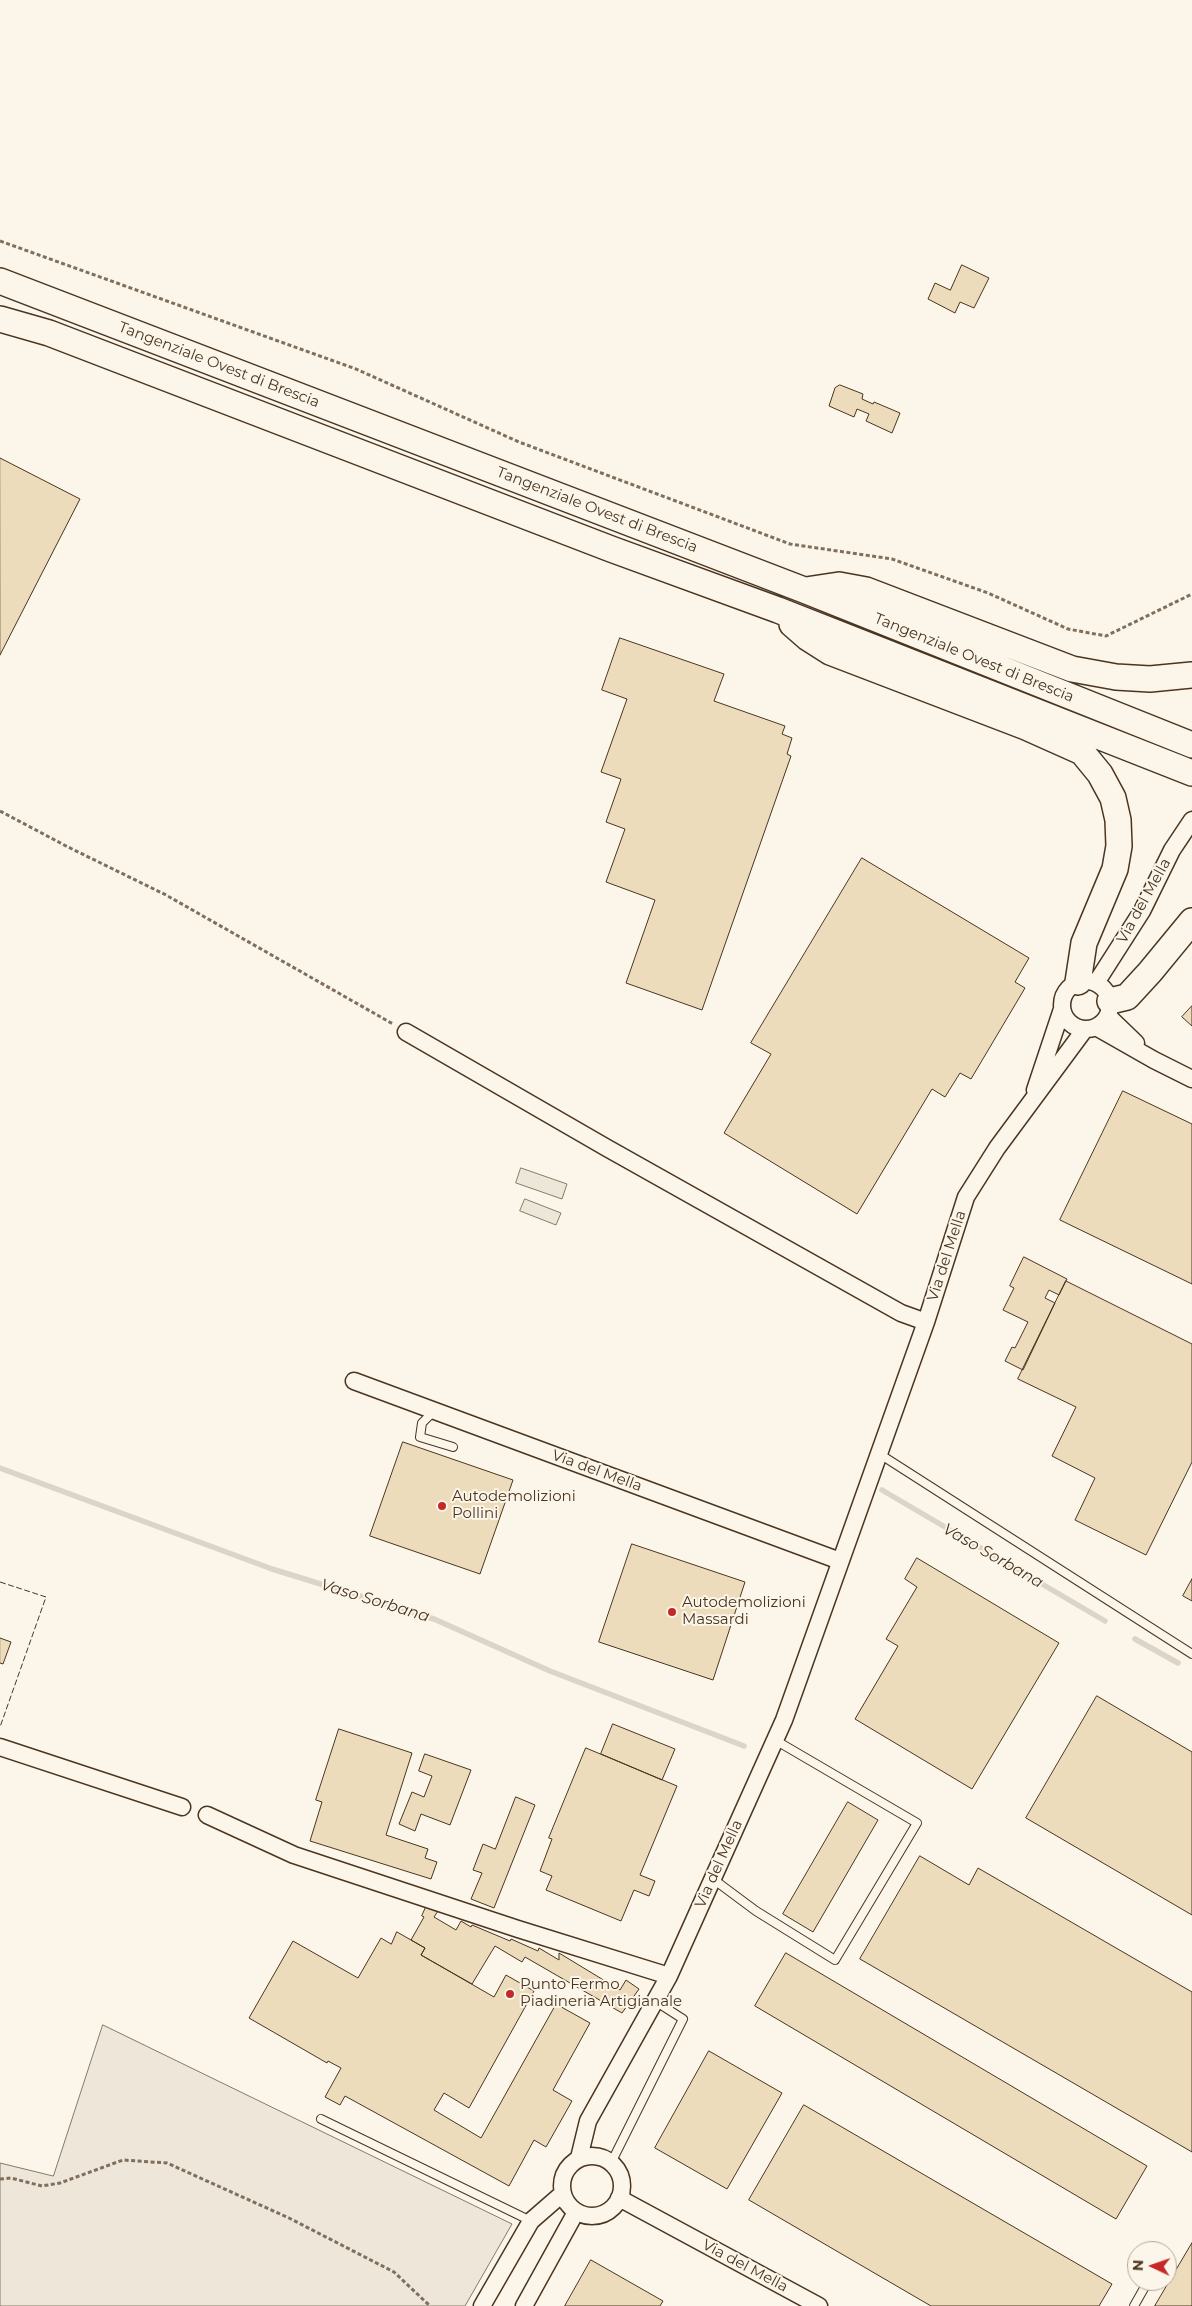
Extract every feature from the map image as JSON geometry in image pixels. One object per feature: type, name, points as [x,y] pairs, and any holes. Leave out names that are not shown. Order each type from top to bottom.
[{"type":"main road","name":"Tangenziale Ovest di Brescia","points":[[0,281],[804,590],[1192,744]]},
{"type":"main road","name":"Tangenziale Ovest di Brescia","points":[[0,319],[49,333],[602,545],[778,610],[1192,773]]},
{"type":"main road","points":[[804,590],[839,585],[866,590],[1072,669],[1116,677],[1150,679],[1192,675]]},
{"type":"main road","points":[[778,610],[808,638],[830,652],[1026,727],[1082,752],[1100,774],[1113,798],[1118,820],[1120,846],[1115,869],[1084,944],[1098,995],[1127,997],[1192,921]]},
{"type":"street","name":"Via del Mella","points":[[579,2158],[588,2121],[669,1976],[784,1720],[926,1322],[966,1197],[997,1148],[1091,1028],[1098,995],[1172,850],[1192,820]]},
{"type":"street","name":"Via del Mella","points":[[1029,1107],[1062,1009],[1065,992],[1098,995]]},
{"type":"street","points":[[1098,995],[1154,1060]]},
{"type":"street","points":[[1062,1009],[1070,1023],[1091,1028],[1192,1079]]},
{"type":"street","points":[[406,1032],[607,1148],[901,1313],[926,1322]]},
{"type":"street","name":"Via del Mella","points":[[354,1381],[840,1561]]},
{"type":"street","points":[[0,1747],[182,1807]]},
{"type":"street","points":[[206,1815],[294,1854],[518,1929],[669,1976]]},
{"type":"street","points":[[596,2156],[611,2163],[621,2179],[622,2189],[615,2205],[601,2214],[592,2216],[576,2212],[565,2201],[562,2194],[564,2173],[579,2158],[596,2156]]},
{"type":"street","points":[[482,2306],[531,2221],[562,2194]]},
{"type":"street","name":"Via del Mella","points":[[619,2198],[819,2306]]},
{"type":"street","points":[[524,2306],[576,2212]]},
{"type":"lane","points":[[434,1410],[422,1423],[420,1436],[453,1447]]},
{"type":"lane","points":[[878,1453],[1192,1654]]},
{"type":"lane","points":[[712,1879],[756,1911],[836,1960],[917,1823],[775,1740]]},
{"type":"lane","points":[[611,2163],[683,2019],[655,2001]]},
{"type":"lane","points":[[321,2119],[531,2221]]},
{"type":"lane","points":[[1134,2306],[1142,2291]]},
{"type":"path","points":[[0,241],[356,369],[518,442],[790,544],[892,559],[988,594],[1068,629],[1106,636],[1192,594]]},
{"type":"path","points":[[0,811],[68,848],[166,895],[406,1032]]},
{"type":"path","points":[[0,2179],[11,2178],[42,2186],[60,2183],[123,2160],[167,2163],[288,2218],[394,2272],[430,2306]]},
{"type":"shaded area","points":[[521,1168],[567,1184],[562,1199],[516,1183]]},
{"type":"shaded area","points":[[525,1199],[561,1213],[556,1225],[520,1211]]},
{"type":"shaded area","points":[[103,2025],[512,2224],[465,2306],[0,2306],[0,2163],[53,2176]]},
{"type":"building","points":[[962,265],[989,278],[974,308],[960,302],[955,313],[928,299],[935,283],[950,290]]},
{"type":"building","points":[[840,385],[863,394],[862,399],[900,413],[892,433],[866,421],[869,414],[857,409],[854,417],[829,406],[835,388]]},
{"type":"building","points":[[0,458],[80,499],[0,655]]},
{"type":"building","points":[[620,638],[724,674],[714,701],[785,726],[782,734],[792,738],[787,754],[791,756],[702,1010],[626,983],[655,900],[606,882],[625,829],[606,822],[621,779],[601,772],[627,699],[602,690]]},
{"type":"building","points":[[862,858],[1029,958],[1015,982],[1025,988],[971,1079],[960,1073],[945,1097],[932,1089],[857,1214],[724,1133],[771,1054],[751,1043]]},
{"type":"building","points":[[1192,1006],[1192,1026],[1182,1017]]},
{"type":"building","points":[[1123,1091],[1192,1124],[1192,1284],[1060,1220]]},
{"type":"building","points":[[1024,1257],[1067,1279],[1059,1295],[1049,1290],[1045,1298],[1055,1303],[1023,1370],[1005,1361],[1012,1347],[1015,1348],[1028,1322],[1003,1310],[1014,1288],[1010,1286]]},
{"type":"building","points":[[1066,1281],[1192,1344],[1192,1462],[1146,1555],[1075,1520],[1095,1478],[1052,1456],[1076,1407],[1018,1379]]},
{"type":"building","points":[[403,1442],[513,1480],[480,1574],[370,1536]]},
{"type":"building","points":[[632,1544],[745,1582],[713,1680],[599,1642]]},
{"type":"building","points":[[917,1558],[1059,1643],[972,1789],[855,1719],[898,1646],[886,1639],[917,1587],[905,1579]]},
{"type":"building","points":[[1192,1579],[1192,1601],[1183,1596]]},
{"type":"building","points":[[0,1638],[11,1642],[3,1664],[0,1663]]},
{"type":"building","points":[[1097,1696],[1192,1752],[1192,1915],[1026,1818]]},
{"type":"building","points":[[613,1724],[675,1749],[662,1780],[601,1754]]},
{"type":"building","points":[[339,1729],[412,1753],[386,1835],[428,1849],[425,1858],[437,1862],[431,1879],[310,1841],[322,1802],[316,1800]]},
{"type":"building","points":[[586,1748],[677,1786],[640,1875],[655,1881],[649,1896],[634,1890],[621,1921],[546,1890],[552,1876],[540,1871],[552,1839],[549,1838]]},
{"type":"building","points":[[425,1754],[471,1770],[450,1825],[421,1814],[415,1831],[399,1824],[412,1792],[424,1797],[432,1776],[419,1771]]},
{"type":"building","points":[[516,1797],[535,1805],[494,1908],[471,1899],[482,1873],[473,1870],[483,1844],[495,1849]]},
{"type":"building","points":[[848,1802],[878,1820],[813,1932],[783,1914]]},
{"type":"building","points":[[920,1856],[969,1885],[978,1868],[1192,1992],[1192,2152],[860,1959]]},
{"type":"building","points":[[427,1905],[438,1911],[434,1917],[456,1930],[461,1921],[471,1927],[472,1925],[538,1951],[539,1948],[559,1960],[559,1953],[620,1990],[626,1980],[639,1989],[622,2013],[525,1957],[522,1962],[495,1946],[472,1984],[421,1955],[425,1948],[411,1940],[424,1917],[422,1916]]},
{"type":"building","points":[[397,1932],[425,1948],[421,1955],[494,1997],[506,1975],[534,1991],[469,2108],[444,2093],[434,2110],[481,2138],[556,2004],[590,2023],[553,2090],[572,2101],[546,2147],[534,2140],[509,2186],[345,2096],[340,2105],[325,2097],[341,2068],[328,2061],[327,2063],[249,2018],[293,1941],[358,1978],[381,1938],[391,1944]]},
{"type":"building","points":[[786,1953],[1147,2166],[1116,2219],[755,2006]]},
{"type":"building","points":[[709,2051],[782,2093],[727,2189],[655,2148]]},
{"type":"building","points":[[804,2105],[1112,2284],[1099,2306],[931,2306],[749,2200]]},
{"type":"building","points":[[1192,2243],[1192,2306],[1155,2306],[1164,2291],[1177,2291],[1177,2269]]},
{"type":"building","points":[[591,2260],[663,2301],[660,2306],[565,2306]]},
{"type":"waterway","name":"Vaso Sorbana","points":[[0,1468],[272,1569],[434,1619],[550,1671],[744,1746]]},
{"type":"waterway","name":"Vaso Sorbana","points":[[882,1490],[1105,1621]]},
{"type":"waterway","name":"Vaso Sorbana","points":[[1135,1639],[1178,1663]]},
{"type":"fence","points":[[0,1582],[46,1597],[0,1727]]},
{"type":"place","name":"Autodemolizioni Pollini","points":[[442,1506]]},
{"type":"place","name":"Autodemolizioni Massardi","points":[[672,1612]]},
{"type":"place","name":"Punto Fermo Piadineria Artigianale","points":[[510,1994]]}]
